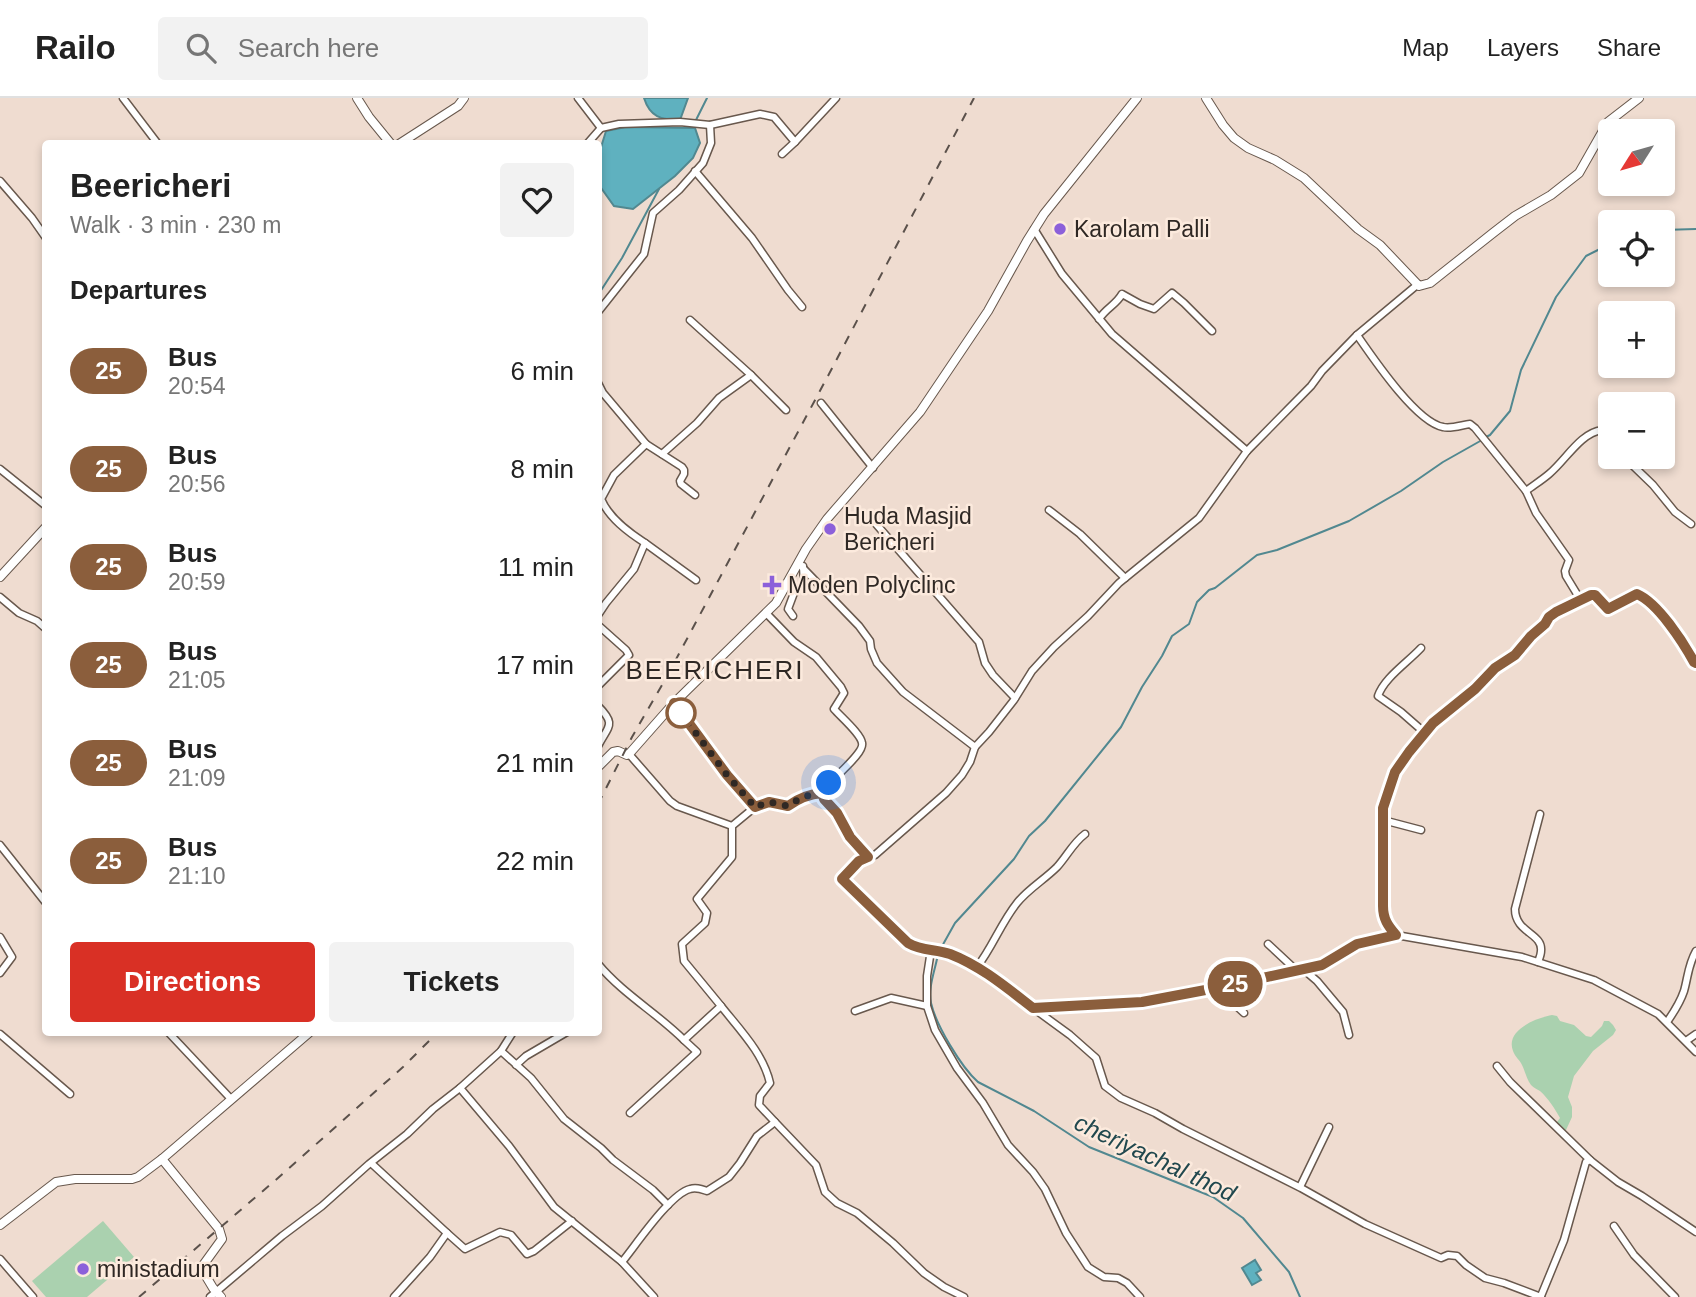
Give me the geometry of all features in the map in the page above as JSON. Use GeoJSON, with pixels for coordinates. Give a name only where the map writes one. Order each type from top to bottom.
{"type":"FeatureCollection","features":[{"type":"Feature","properties":{"kind":"main road"},"geometry":{"type":"LineString","coordinates":[[357,98],[388,140]]}},
{"type":"Feature","properties":{"kind":"main road"},"geometry":{"type":"LineString","coordinates":[[405,140],[458,106],[464,98]]}},
{"type":"Feature","properties":{"kind":"main road"},"geometry":{"type":"LineString","coordinates":[[602,760],[613,752],[629,754],[674,703],[776,603],[800,566],[803,553],[827,519],[920,412],[988,311],[1034,229],[1137,98]]}},
{"type":"Feature","properties":{"kind":"main road"},"geometry":{"type":"LineString","coordinates":[[1206,98],[1234,138],[1304,178],[1358,229],[1380,245],[1417,285],[1430,283],[1493,233],[1579,173],[1608,122],[1639,98]]}},
{"type":"Feature","properties":{"kind":"main road"},"geometry":{"type":"LineString","coordinates":[[0,577],[42,531]]}},
{"type":"Feature","properties":{"kind":"main road"},"geometry":{"type":"LineString","coordinates":[[0,1225],[56,1182],[132,1180],[138,1177],[305,1036]]}},
{"type":"Feature","properties":{"kind":"main road"},"geometry":{"type":"LineString","coordinates":[[162,1158],[219,1229],[222,1239],[201,1268],[216,1295]]}},
{"type":"Feature","properties":{"kind":"street"},"geometry":{"type":"LineString","coordinates":[[123,98],[155,140]]}},
{"type":"Feature","properties":{"kind":"street"},"geometry":{"type":"LineString","coordinates":[[578,98],[601,128]]}},
{"type":"Feature","properties":{"kind":"street"},"geometry":{"type":"LineString","coordinates":[[782,154],[836,98]]}},
{"type":"Feature","properties":{"kind":"street"},"geometry":{"type":"LineString","coordinates":[[590,140],[601,128],[619,124],[680,122],[710,125],[760,114],[774,117],[795,142]]}},
{"type":"Feature","properties":{"kind":"street"},"geometry":{"type":"LineString","coordinates":[[602,307],[644,254],[653,213],[679,190],[703,163],[711,143],[710,125]]}},
{"type":"Feature","properties":{"kind":"street"},"geometry":{"type":"LineString","coordinates":[[695,171],[752,238],[802,307]]}},
{"type":"Feature","properties":{"kind":"street"},"geometry":{"type":"LineString","coordinates":[[0,181],[42,232]]}},
{"type":"Feature","properties":{"kind":"street"},"geometry":{"type":"LineString","coordinates":[[1034,229],[1062,274],[1112,334],[1247,452]]}},
{"type":"Feature","properties":{"kind":"street"},"geometry":{"type":"LineString","coordinates":[[1417,285],[1357,335],[1322,371],[1311,386],[1247,452],[1199,518],[1125,578],[1031,671],[1015,698],[975,747],[962,775],[946,793],[880,851],[859,861],[842,879],[908,943],[949,954],[986,972],[1070,1035],[1096,1058],[1105,1086],[1121,1098],[1300,1187],[1366,1224],[1441,1258],[1448,1255],[1457,1256],[1485,1278],[1541,1296],[1564,1240],[1586,1162],[1590,1160]]}},
{"type":"Feature","properties":{"kind":"street"},"geometry":{"type":"LineString","coordinates":[[1099,319],[1106,308],[1118,302],[1122,294],[1154,309],[1172,293],[1212,331]]}},
{"type":"Feature","properties":{"kind":"street"},"geometry":{"type":"LineString","coordinates":[[690,320],[786,410]]}},
{"type":"Feature","properties":{"kind":"street"},"geometry":{"type":"LineString","coordinates":[[1357,335],[1385,375],[1413,407],[1433,423],[1444,428],[1470,424],[1526,491],[1536,513],[1569,560],[1566,576],[1580,599]]}},
{"type":"Feature","properties":{"kind":"street"},"geometry":{"type":"LineString","coordinates":[[662,454],[697,423],[719,398],[751,375]]}},
{"type":"Feature","properties":{"kind":"street"},"geometry":{"type":"LineString","coordinates":[[602,391],[646,444],[682,467],[684,474],[681,484],[695,495]]}},
{"type":"Feature","properties":{"kind":"street"},"geometry":{"type":"LineString","coordinates":[[821,402],[873,467]]}},
{"type":"Feature","properties":{"kind":"street"},"geometry":{"type":"LineString","coordinates":[[1526,491],[1598,431]]}},
{"type":"Feature","properties":{"kind":"street"},"geometry":{"type":"LineString","coordinates":[[602,496],[614,475],[646,444]]}},
{"type":"Feature","properties":{"kind":"street"},"geometry":{"type":"LineString","coordinates":[[0,469],[42,503]]}},
{"type":"Feature","properties":{"kind":"street"},"geometry":{"type":"LineString","coordinates":[[1636,469],[1653,485],[1664,501],[1691,524]]}},
{"type":"Feature","properties":{"kind":"street"},"geometry":{"type":"LineString","coordinates":[[602,503],[620,524],[695,580]]}},
{"type":"Feature","properties":{"kind":"street"},"geometry":{"type":"LineString","coordinates":[[1049,510],[1080,534],[1125,578]]}},
{"type":"Feature","properties":{"kind":"street"},"geometry":{"type":"LineString","coordinates":[[876,524],[979,642],[985,663],[1015,698]]}},
{"type":"Feature","properties":{"kind":"street"},"geometry":{"type":"LineString","coordinates":[[602,609],[634,569],[645,543]]}},
{"type":"Feature","properties":{"kind":"street"},"geometry":{"type":"LineString","coordinates":[[800,566],[859,626],[870,641],[877,663],[903,692],[975,747]]}},
{"type":"Feature","properties":{"kind":"street"},"geometry":{"type":"LineString","coordinates":[[793,616],[788,609],[794,593],[804,585],[800,566]]}},
{"type":"Feature","properties":{"kind":"street"},"geometry":{"type":"LineString","coordinates":[[1396,935],[1383,916],[1383,808],[1395,772],[1433,723],[1475,689],[1495,668],[1515,655],[1549,617],[1591,595],[1595,595],[1608,609],[1637,594],[1664,618],[1696,663]]}},
{"type":"Feature","properties":{"kind":"street"},"geometry":{"type":"LineString","coordinates":[[0,597],[19,613],[42,625]]}},
{"type":"Feature","properties":{"kind":"street"},"geometry":{"type":"LineString","coordinates":[[732,826],[755,807],[769,802],[788,806],[811,794],[822,793],[862,749],[863,742],[834,709],[844,693],[841,687],[816,657],[794,642],[766,613]]}},
{"type":"Feature","properties":{"kind":"street"},"geometry":{"type":"LineString","coordinates":[[602,629],[629,655],[602,682]]}},
{"type":"Feature","properties":{"kind":"street"},"geometry":{"type":"LineString","coordinates":[[1421,649],[1392,675],[1378,696],[1425,733]]}},
{"type":"Feature","properties":{"kind":"street"},"geometry":{"type":"LineString","coordinates":[[674,703],[727,775],[755,807]]}},
{"type":"Feature","properties":{"kind":"street"},"geometry":{"type":"LineString","coordinates":[[602,710],[609,716],[609,723],[602,738]]}},
{"type":"Feature","properties":{"kind":"street"},"geometry":{"type":"LineString","coordinates":[[629,754],[677,806],[732,826]]}},
{"type":"Feature","properties":{"kind":"street"},"geometry":{"type":"LineString","coordinates":[[822,793],[850,837],[868,857]]}},
{"type":"Feature","properties":{"kind":"street"},"geometry":{"type":"LineString","coordinates":[[1538,962],[1541,950],[1539,941],[1518,922],[1515,909],[1540,814]]}},
{"type":"Feature","properties":{"kind":"street"},"geometry":{"type":"LineString","coordinates":[[1383,820],[1421,830]]}},
{"type":"Feature","properties":{"kind":"street"},"geometry":{"type":"LineString","coordinates":[[732,826],[732,857],[697,899],[707,913],[705,923],[682,944],[684,961],[761,1056],[771,1083],[760,1096],[760,1105],[816,1165],[825,1192],[837,1203],[857,1213],[924,1273],[964,1297]]}},
{"type":"Feature","properties":{"kind":"street"},"geometry":{"type":"LineString","coordinates":[[977,967],[1017,903],[1055,869],[1085,834]]}},
{"type":"Feature","properties":{"kind":"street"},"geometry":{"type":"LineString","coordinates":[[0,845],[42,898]]}},
{"type":"Feature","properties":{"kind":"street"},"geometry":{"type":"LineString","coordinates":[[1033,1008],[1142,1002],[1216,988],[1322,965],[1357,944],[1396,935],[1522,957],[1594,980],[1658,1014],[1696,1052]]}},
{"type":"Feature","properties":{"kind":"street"},"geometry":{"type":"LineString","coordinates":[[0,937],[12,957],[0,973]]}},
{"type":"Feature","properties":{"kind":"street"},"geometry":{"type":"LineString","coordinates":[[1268,944],[1317,981],[1343,1012],[1349,1035]]}},
{"type":"Feature","properties":{"kind":"street"},"geometry":{"type":"LineString","coordinates":[[931,950],[927,976],[927,1006],[935,1030],[957,1068],[983,1103],[1008,1145],[1045,1189],[1066,1233],[1088,1267],[1104,1277],[1118,1278],[1127,1283],[1140,1297]]}},
{"type":"Feature","properties":{"kind":"street"},"geometry":{"type":"LineString","coordinates":[[1667,1022],[1683,993],[1689,965],[1696,951]]}},
{"type":"Feature","properties":{"kind":"street"},"geometry":{"type":"LineString","coordinates":[[602,968],[624,992],[660,1018],[697,1052],[630,1113]]}},
{"type":"Feature","properties":{"kind":"street"},"geometry":{"type":"LineString","coordinates":[[1216,988],[1244,1013]]}},
{"type":"Feature","properties":{"kind":"street"},"geometry":{"type":"LineString","coordinates":[[855,1011],[891,998],[927,1006]]}},
{"type":"Feature","properties":{"kind":"street"},"geometry":{"type":"LineString","coordinates":[[684,1040],[721,1006]]}},
{"type":"Feature","properties":{"kind":"street"},"geometry":{"type":"LineString","coordinates":[[0,1034],[70,1094]]}},
{"type":"Feature","properties":{"kind":"street"},"geometry":{"type":"LineString","coordinates":[[1686,1041],[1696,1034]]}},
{"type":"Feature","properties":{"kind":"street"},"geometry":{"type":"LineString","coordinates":[[172,1036],[231,1099]]}},
{"type":"Feature","properties":{"kind":"street"},"geometry":{"type":"LineString","coordinates":[[216,1295],[282,1236],[407,1135],[501,1051],[510,1036]]}},
{"type":"Feature","properties":{"kind":"street"},"geometry":{"type":"LineString","coordinates":[[516,1065],[560,1036]]}},
{"type":"Feature","properties":{"kind":"street"},"geometry":{"type":"LineString","coordinates":[[501,1051],[540,1088],[564,1119],[668,1205]]}},
{"type":"Feature","properties":{"kind":"street"},"geometry":{"type":"LineString","coordinates":[[1497,1066],[1590,1160],[1618,1182],[1696,1232]]}},
{"type":"Feature","properties":{"kind":"street"},"geometry":{"type":"LineString","coordinates":[[460,1088],[509,1146],[554,1207],[622,1262],[654,1297]]}},
{"type":"Feature","properties":{"kind":"street"},"geometry":{"type":"LineString","coordinates":[[622,1262],[668,1205],[689,1189],[707,1191],[729,1177],[757,1136],[775,1122]]}},
{"type":"Feature","properties":{"kind":"street"},"geometry":{"type":"LineString","coordinates":[[1300,1187],[1329,1127]]}},
{"type":"Feature","properties":{"kind":"street"},"geometry":{"type":"LineString","coordinates":[[371,1163],[464,1249],[500,1232],[511,1236],[527,1254],[572,1222]]}},
{"type":"Feature","properties":{"kind":"street"},"geometry":{"type":"LineString","coordinates":[[1614,1226],[1634,1255],[1675,1297]]}},
{"type":"Feature","properties":{"kind":"street"},"geometry":{"type":"LineString","coordinates":[[394,1297],[447,1233]]}},
{"type":"Feature","properties":{"kind":"street"},"geometry":{"type":"LineString","coordinates":[[0,1259],[33,1297]]}},
{"type":"Feature","properties":{"kind":"green space"},"geometry":{"type":"Polygon","coordinates":[[[1552,1015],[1557,1016],[1560,1021],[1574,1025],[1586,1036],[1591,1037],[1604,1021],[1609,1021],[1616,1030],[1593,1051],[1574,1076],[1568,1097],[1572,1117],[1564,1131],[1558,1125],[1560,1118],[1551,1104],[1530,1083],[1512,1044],[1513,1037],[1524,1026],[1552,1015]]]}},
{"type":"Feature","properties":{"kind":"green space","name":"ministadium"},"geometry":{"type":"Polygon","coordinates":[[[103,1221],[134,1257],[87,1297],[46,1297],[32,1281],[103,1221]]]}},
{"type":"Feature","properties":{"kind":"water"},"geometry":{"type":"Polygon","coordinates":[[[644,98],[688,98],[680,120],[657,116],[649,109],[644,98]]]}},
{"type":"Feature","properties":{"kind":"water"},"geometry":{"type":"Polygon","coordinates":[[[626,127],[695,128],[700,143],[693,158],[675,176],[633,209],[614,206],[602,189],[602,144],[606,131],[626,127]]]}},
{"type":"Feature","properties":{"kind":"water"},"geometry":{"type":"Polygon","coordinates":[[[1255,1260],[1261,1270],[1256,1273],[1261,1280],[1252,1285],[1242,1268],[1255,1260]]]}},
{"type":"Feature","properties":{"kind":"waterway"},"geometry":{"type":"LineString","coordinates":[[696,120],[707,98]]}},
{"type":"Feature","properties":{"kind":"waterway"},"geometry":{"type":"LineString","coordinates":[[602,289],[659,189]]}},
{"type":"Feature","properties":{"kind":"waterway"},"geometry":{"type":"LineString","coordinates":[[1675,230],[1696,229]]}},
{"type":"Feature","properties":{"kind":"waterway"},"geometry":{"type":"LineString","coordinates":[[1486,437],[1510,411],[1521,370],[1556,297],[1586,256],[1598,250]]}},
{"type":"Feature","properties":{"kind":"waterway"},"geometry":{"type":"LineString","coordinates":[[941,948],[955,923],[1014,859],[1029,836],[1045,821],[1121,727],[1172,636],[1189,624],[1197,602],[1209,590],[1257,555],[1277,550],[1349,521],[1482,440]]}},
{"type":"Feature","properties":{"kind":"waterway","name":"cheriyachal thod"},"geometry":{"type":"LineString","coordinates":[[937,959],[930,992],[931,1003],[957,1056],[978,1082],[1034,1111],[1089,1147],[1213,1197],[1243,1218],[1289,1272],[1300,1297]]}},
{"type":"Feature","properties":{"kind":"railway"},"geometry":{"type":"LineString","coordinates":[[602,796],[974,98]]}},
{"type":"Feature","properties":{"kind":"railway"},"geometry":{"type":"LineString","coordinates":[[139,1297],[278,1178],[434,1036]]}},
{"type":"Feature","properties":{"kind":"bus line","name":"25"},"geometry":{"type":"LineString","coordinates":[[674,703],[727,775],[755,807],[769,802],[788,806],[811,794],[822,793],[850,837],[868,857],[853,866],[842,879],[908,943],[949,954],[986,972],[1033,1008],[1142,1002],[1216,988],[1322,965],[1357,944],[1396,935],[1383,916],[1382,840],[1383,808],[1395,772],[1433,723],[1475,689],[1495,668],[1515,655],[1549,617],[1580,599],[1595,595],[1608,609],[1637,594],[1643,597],[1664,618],[1696,663]]}},
{"type":"Feature","properties":{"kind":"place","name":"Karolam Palli"},"geometry":{"type":"Point","coordinates":[1060,229]}},
{"type":"Feature","properties":{"kind":"place","name":"Huda Masjid Bericheri"},"geometry":{"type":"Point","coordinates":[830,529]}},
{"type":"Feature","properties":{"kind":"place","name":"Moden Polyclinc"},"geometry":{"type":"Point","coordinates":[772,585]}},
{"type":"Feature","properties":{"kind":"place","name":"ministadium"},"geometry":{"type":"Point","coordinates":[83,1269]}},
{"type":"Feature","properties":{"kind":"district","name":"BEERICHERI"},"geometry":{"type":"Point","coordinates":[715,670]}},
{"type":"Feature","properties":{"kind":"route"},"geometry":{"type":"LineString","coordinates":[[681,713],[727,775],[755,807],[769,802],[788,806],[811,794],[822,793],[829,783]]}}]}
